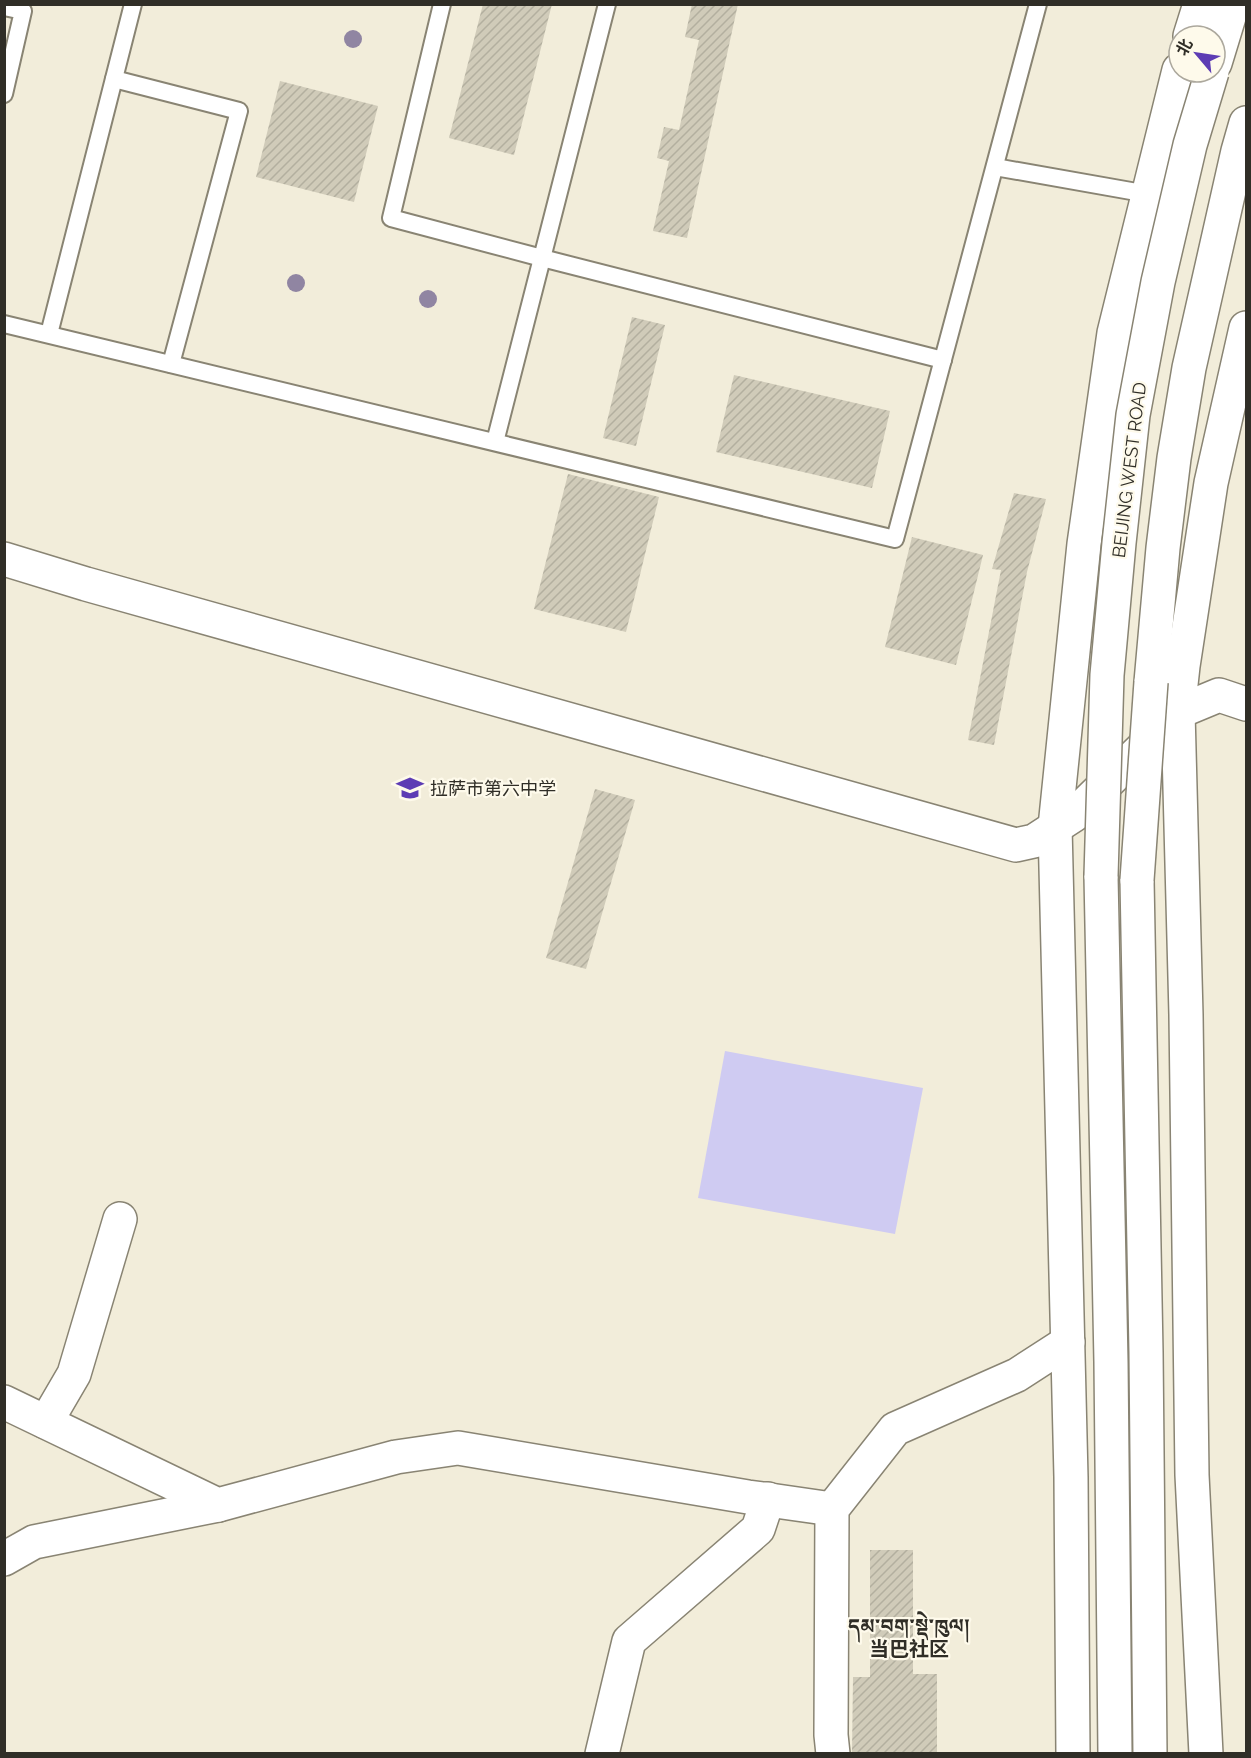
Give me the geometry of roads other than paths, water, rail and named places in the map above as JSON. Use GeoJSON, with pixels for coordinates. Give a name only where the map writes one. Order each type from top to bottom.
{"type":"FeatureCollection","features":[{"type":"Feature","properties":{"kind":"main road"},"geometry":{"type":"LineString","coordinates":[[1194,24],[1200,4]]}},
{"type":"Feature","properties":{"kind":"main road"},"geometry":{"type":"LineString","coordinates":[[1227,24],[1233,4]]}},
{"type":"Feature","properties":{"kind":"main road"},"geometry":{"type":"LineString","coordinates":[[1072,1754],[1071,1477],[1055,827],[1084,544],[1114,333],[1176,84]]}},
{"type":"Feature","properties":{"kind":"main road","name":"BEIJING WEST ROAD"},"geometry":{"type":"LineString","coordinates":[[1115,1746],[1111,1351],[1101,876],[1107,675],[1133,415],[1158,282],[1190,145],[1208,84]]}},
{"type":"Feature","properties":{"kind":"main road"},"geometry":{"type":"LineString","coordinates":[[1150,1746],[1146,1341],[1137,880],[1150,682],[1174,458],[1189,368],[1246,123]]}},
{"type":"Feature","properties":{"kind":"main road"},"geometry":{"type":"LineString","coordinates":[[1206,1754],[1192,1475],[1186,1015],[1178,712],[1211,483],[1246,328]]}},
{"type":"Feature","properties":{"kind":"main road"},"geometry":{"type":"LineString","coordinates":[[4,559],[1016,845],[1034,841],[1074,815],[1178,712],[1218,695],[1246,704]]}},
{"type":"Feature","properties":{"kind":"main road"},"geometry":{"type":"LineString","coordinates":[[46,1422],[74,1374],[120,1220]]}},
{"type":"Feature","properties":{"kind":"main road"},"geometry":{"type":"LineString","coordinates":[[833,1754],[831,1735],[832,1509],[895,1429],[1017,1375],[1068,1342]]}},
{"type":"Feature","properties":{"kind":"main road"},"geometry":{"type":"LineString","coordinates":[[4,1402],[218,1505]]}},
{"type":"Feature","properties":{"kind":"main road"},"geometry":{"type":"LineString","coordinates":[[4,1559],[34,1542],[218,1505],[396,1457],[458,1448],[832,1509]]}},
{"type":"Feature","properties":{"kind":"main road"},"geometry":{"type":"LineString","coordinates":[[602,1754],[629,1641],[758,1529],[768,1500]]}},
{"type":"Feature","properties":{"kind":"lane"},"geometry":{"type":"LineString","coordinates":[[49,334],[133,4]]}},
{"type":"Feature","properties":{"kind":"lane"},"geometry":{"type":"LineString","coordinates":[[442,4],[390,218],[943,360]]}},
{"type":"Feature","properties":{"kind":"lane"},"geometry":{"type":"LineString","coordinates":[[495,442],[607,4]]}},
{"type":"Feature","properties":{"kind":"lane"},"geometry":{"type":"LineString","coordinates":[[4,324],[895,539],[1038,4]]}},
{"type":"Feature","properties":{"kind":"lane"},"geometry":{"type":"LineString","coordinates":[[4,7],[23,11],[4,94]]}},
{"type":"Feature","properties":{"kind":"lane"},"geometry":{"type":"LineString","coordinates":[[114,79],[240,111],[171,364]]}},
{"type":"Feature","properties":{"kind":"lane"},"geometry":{"type":"LineString","coordinates":[[995,167],[1148,194]]}},
{"type":"Feature","properties":{"kind":"place","name":"拉萨市第六中学"},"geometry":{"type":"Point","coordinates":[410,788]}},
{"type":"Feature","properties":{"kind":"district","name":"དམ་བག་སྡེ་ཁུལ། 当巴社区"},"geometry":{"type":"Point","coordinates":[909,1638]}}]}
